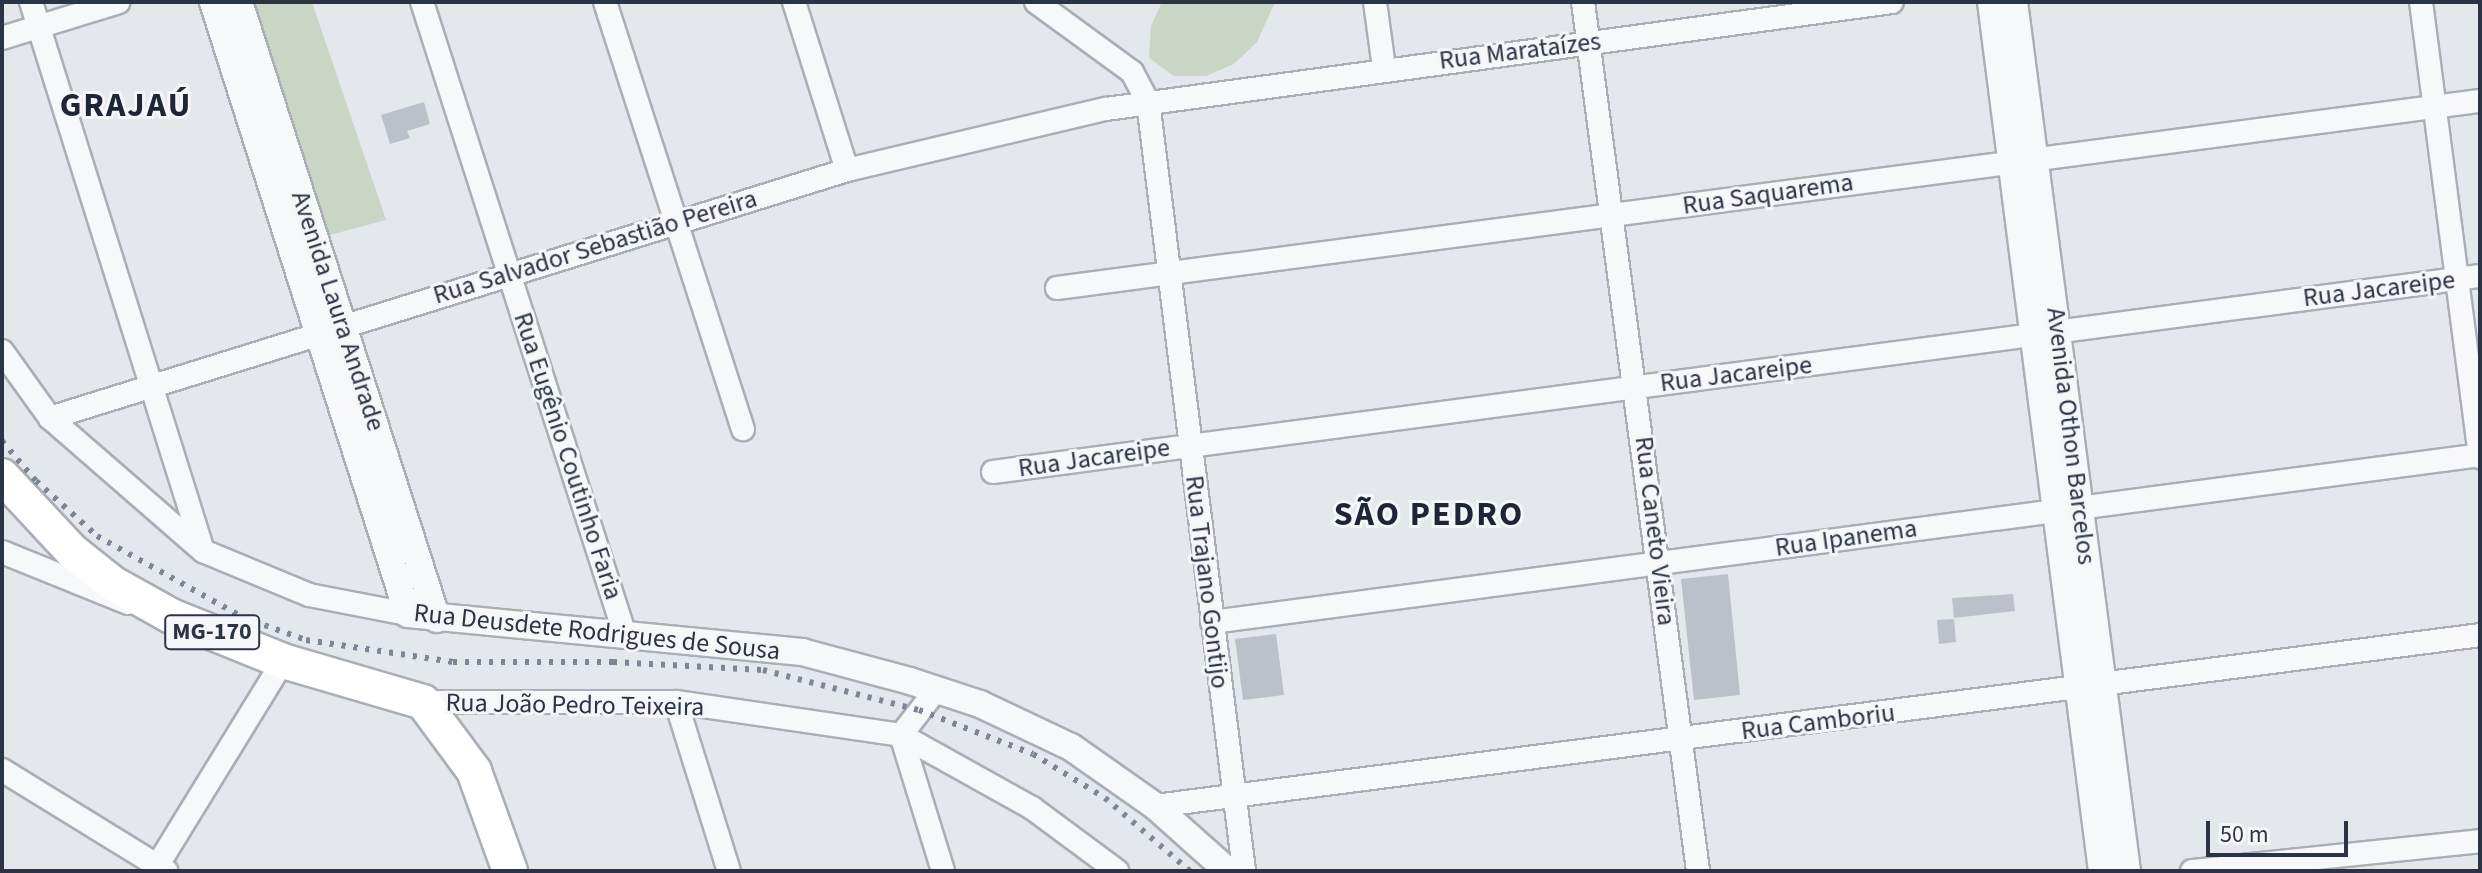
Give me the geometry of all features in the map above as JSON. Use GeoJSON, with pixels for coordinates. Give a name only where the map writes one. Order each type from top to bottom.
{"type":"FeatureCollection","features":[{"type":"Feature","properties":{"kind":"main road","name":"MG-170"},"geometry":{"type":"LineString","coordinates":[[2,476],[72,551],[112,583],[175,617],[283,661],[423,702]]}},
{"type":"Feature","properties":{"kind":"main road"},"geometry":{"type":"LineString","coordinates":[[423,702],[474,771],[510,871]]}},
{"type":"Feature","properties":{"kind":"main road"},"geometry":{"type":"LineString","coordinates":[[450,735],[489,871]]}},
{"type":"Feature","properties":{"kind":"street"},"geometry":{"type":"LineString","coordinates":[[31,2],[203,551]]}},
{"type":"Feature","properties":{"kind":"street"},"geometry":{"type":"LineString","coordinates":[[2,38],[119,2]]}},
{"type":"Feature","properties":{"kind":"street","name":"Avenida Laura Andrade"},"geometry":{"type":"LineString","coordinates":[[213,2],[437,619]]}},
{"type":"Feature","properties":{"kind":"street","name":"Avenida Laura Andrade"},"geometry":{"type":"LineString","coordinates":[[239,2],[408,614]]}},
{"type":"Feature","properties":{"kind":"street","name":"Rua Eugênio Coutinho Faria"},"geometry":{"type":"LineString","coordinates":[[422,2],[625,635]]}},
{"type":"Feature","properties":{"kind":"street"},"geometry":{"type":"LineString","coordinates":[[605,2],[743,429]]}},
{"type":"Feature","properties":{"kind":"street"},"geometry":{"type":"LineString","coordinates":[[794,2],[847,170]]}},
{"type":"Feature","properties":{"kind":"street"},"geometry":{"type":"LineString","coordinates":[[1036,2],[1132,72],[1148,102]]}},
{"type":"Feature","properties":{"kind":"street"},"geometry":{"type":"LineString","coordinates":[[1375,2],[1384,68]]}},
{"type":"Feature","properties":{"kind":"street","name":"Rua Caneto Vieira"},"geometry":{"type":"LineString","coordinates":[[1583,2],[1698,871]]}},
{"type":"Feature","properties":{"kind":"street","name":"Rua Marataízes"},"geometry":{"type":"LineString","coordinates":[[1148,102],[1892,2]]}},
{"type":"Feature","properties":{"kind":"street","name":"Avenida Othon Barcelos"},"geometry":{"type":"LineString","coordinates":[[1991,2],[2023,161]]}},
{"type":"Feature","properties":{"kind":"street","name":"Avenida Othon Barcelos"},"geometry":{"type":"LineString","coordinates":[[2014,2],[2023,161],[2091,687],[2127,871]]}},
{"type":"Feature","properties":{"kind":"street"},"geometry":{"type":"LineString","coordinates":[[2421,2],[2480,456]]}},
{"type":"Feature","properties":{"kind":"street","name":"Rua Saquarema"},"geometry":{"type":"LineString","coordinates":[[1057,288],[2480,101]]}},
{"type":"Feature","properties":{"kind":"street","name":"Rua Salvador Sebastião Pereira"},"geometry":{"type":"LineString","coordinates":[[50,418],[677,220],[847,170],[1148,102]]}},
{"type":"Feature","properties":{"kind":"street","name":"Rua Trajano Gontijo"},"geometry":{"type":"LineString","coordinates":[[1148,102],[1244,871]]}},
{"type":"Feature","properties":{"kind":"street","name":"Rua Jacareipe"},"geometry":{"type":"LineString","coordinates":[[993,472],[2480,276]]}},
{"type":"Feature","properties":{"kind":"street","name":"Rua Deusdete Rodrigues de Sousa"},"geometry":{"type":"LineString","coordinates":[[2,351],[50,418],[203,551],[309,595],[408,614],[802,652],[936,690],[980,704],[1071,747],[1155,806],[1228,871]]}},
{"type":"Feature","properties":{"kind":"street","name":"Rua Ipanema"},"geometry":{"type":"LineString","coordinates":[[1212,622],[2480,456]]}},
{"type":"Feature","properties":{"kind":"street"},"geometry":{"type":"LineString","coordinates":[[2,552],[87,591],[175,617]]}},
{"type":"Feature","properties":{"kind":"street","name":"Rua Camboriu"},"geometry":{"type":"LineString","coordinates":[[1155,806],[2480,635]]}},
{"type":"Feature","properties":{"kind":"street"},"geometry":{"type":"LineString","coordinates":[[2,770],[159,869],[283,661]]}},
{"type":"Feature","properties":{"kind":"street","name":"Avenida Othon Barcelos"},"geometry":{"type":"LineString","coordinates":[[2091,687],[2102,871]]}},
{"type":"Feature","properties":{"kind":"street"},"geometry":{"type":"LineString","coordinates":[[936,690],[901,735],[943,871]]}},
{"type":"Feature","properties":{"kind":"street","name":"Rua João Pedro Teixeira"},"geometry":{"type":"LineString","coordinates":[[423,702],[676,702],[901,735],[1032,808],[1117,871]]}},
{"type":"Feature","properties":{"kind":"street"},"geometry":{"type":"LineString","coordinates":[[676,702],[729,871]]}},
{"type":"Feature","properties":{"kind":"street"},"geometry":{"type":"LineString","coordinates":[[2192,871],[2480,841]]}},
{"type":"Feature","properties":{"kind":"green space"},"geometry":{"type":"Polygon","coordinates":[[[239,2],[312,2],[386,220],[315,239],[239,2]]]}},
{"type":"Feature","properties":{"kind":"green space"},"geometry":{"type":"Polygon","coordinates":[[[1162,2],[1275,2],[1257,42],[1234,64],[1206,76],[1174,76],[1149,58],[1151,26],[1162,2]]]}},
{"type":"Feature","properties":{"kind":"building"},"geometry":{"type":"Polygon","coordinates":[[[424,102],[430,124],[407,131],[410,138],[390,144],[381,115],[424,102]]]}},
{"type":"Feature","properties":{"kind":"building"},"geometry":{"type":"Polygon","coordinates":[[[1728,574],[1740,695],[1694,700],[1681,579],[1728,574]]]}},
{"type":"Feature","properties":{"kind":"building"},"geometry":{"type":"Polygon","coordinates":[[[2013,594],[2015,611],[1954,618],[1952,598],[2013,594]]]}},
{"type":"Feature","properties":{"kind":"building"},"geometry":{"type":"Polygon","coordinates":[[[1954,619],[1956,642],[1939,644],[1937,620],[1954,619]]]}},
{"type":"Feature","properties":{"kind":"building"},"geometry":{"type":"Polygon","coordinates":[[[1276,634],[1284,695],[1243,700],[1235,639],[1276,634]]]}},
{"type":"Feature","properties":{"kind":"railway"},"geometry":{"type":"LineString","coordinates":[[2,441],[36,481],[97,536],[242,617],[306,640],[453,662],[613,662],[763,670],[919,710],[1033,754],[1105,798],[1190,871]]}},
{"type":"Feature","properties":{"kind":"district","name":"GRAJAÚ"},"geometry":{"type":"Point","coordinates":[126,106]}},
{"type":"Feature","properties":{"kind":"district","name":"SÃO PEDRO"},"geometry":{"type":"Point","coordinates":[1429,515]}}]}
